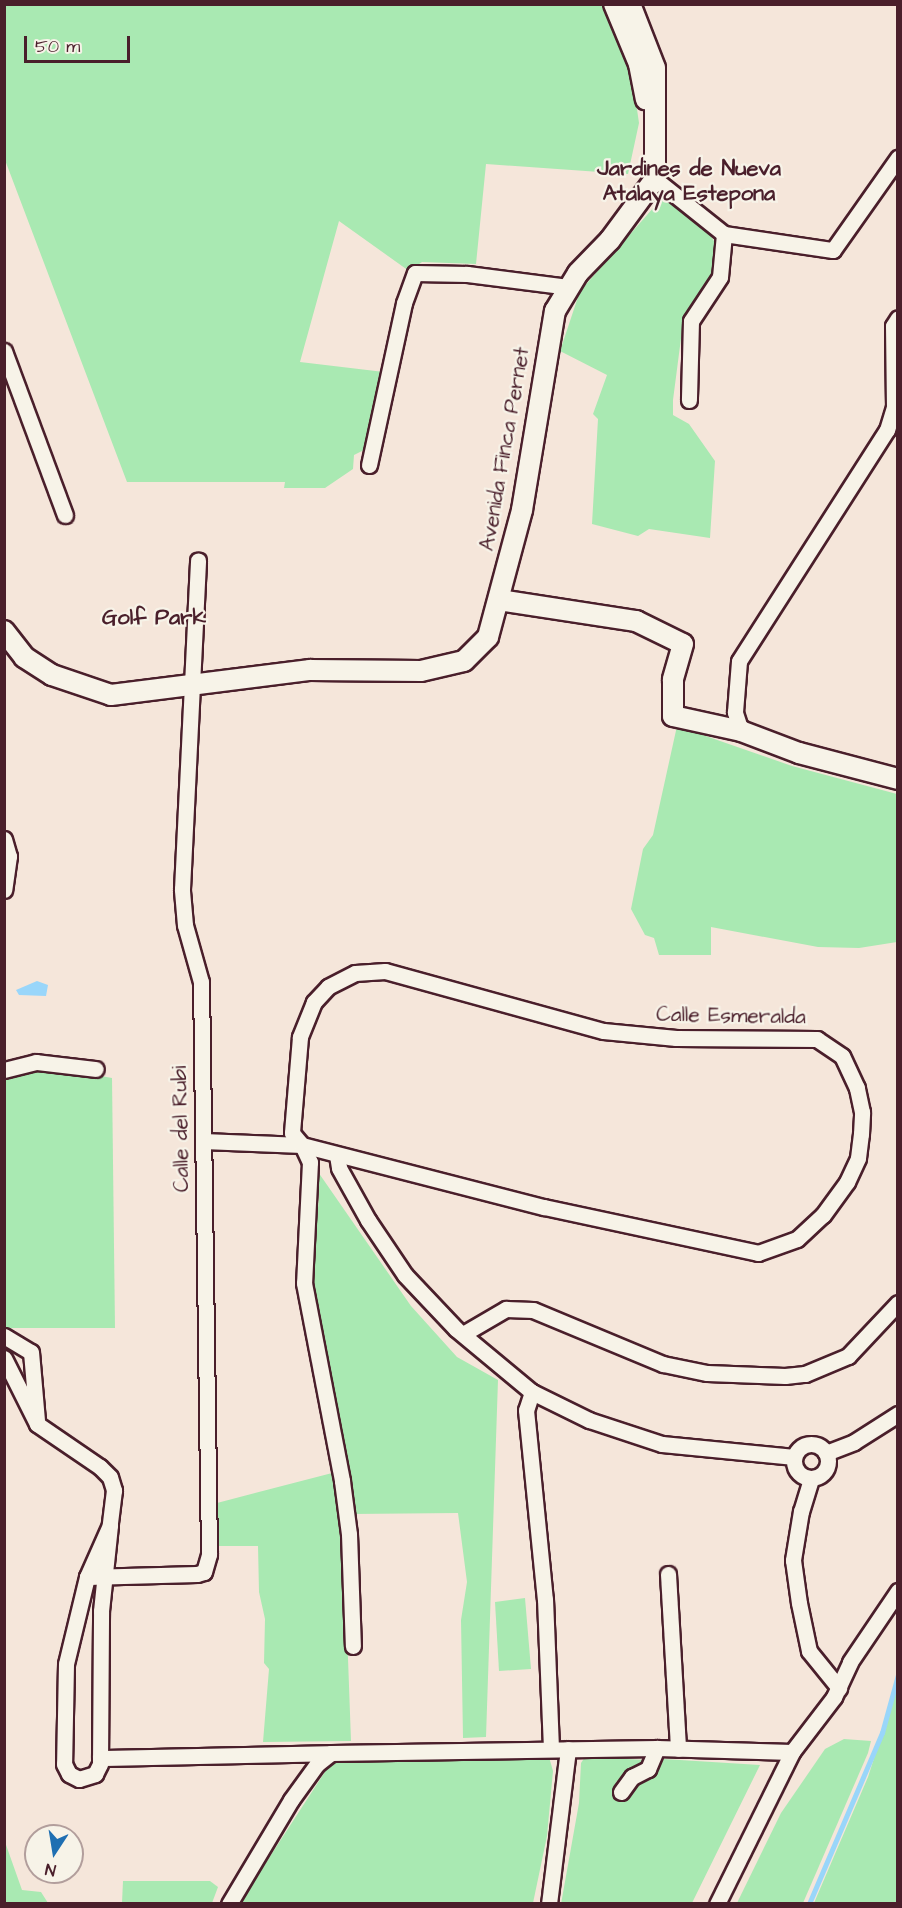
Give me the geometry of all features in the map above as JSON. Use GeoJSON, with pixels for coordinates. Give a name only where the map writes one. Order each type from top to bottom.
{"type":"FeatureCollection","features":[{"type":"Feature","properties":{"kind":"street"},"geometry":{"type":"LineString","coordinates":[[614,4],[639,64],[648,105],[655,179],[724,234],[833,250],[897,158]]}},
{"type":"Feature","properties":{"kind":"street"},"geometry":{"type":"LineString","coordinates":[[630,4],[654,68],[655,179]]}},
{"type":"Feature","properties":{"kind":"street","name":"Avenida Finca Pernet"},"geometry":{"type":"LineString","coordinates":[[4,631],[24,657],[52,675],[85,689],[111,695],[191,687],[310,670],[421,671],[464,661],[488,637],[500,600],[537,434],[555,311],[568,287],[632,213],[655,179]]}},
{"type":"Feature","properties":{"kind":"street"},"geometry":{"type":"LineString","coordinates":[[689,399],[691,321],[720,278],[724,234]]}},
{"type":"Feature","properties":{"kind":"street"},"geometry":{"type":"LineString","coordinates":[[369,465],[404,303],[415,273],[466,274],[568,287]]}},
{"type":"Feature","properties":{"kind":"street"},"geometry":{"type":"LineString","coordinates":[[741,731],[735,712],[739,661],[887,430],[894,407],[893,326],[897,318]]}},
{"type":"Feature","properties":{"kind":"street"},"geometry":{"type":"LineString","coordinates":[[4,351],[65,515]]}},
{"type":"Feature","properties":{"kind":"street","name":"Calle del Rubi"},"geometry":{"type":"LineString","coordinates":[[104,1578],[204,1572],[209,1554],[201,982],[185,925],[182,889],[198,560]]}},
{"type":"Feature","properties":{"kind":"street"},"geometry":{"type":"LineString","coordinates":[[500,600],[636,621],[683,644],[673,680],[673,716],[741,731],[800,753],[897,779]]}},
{"type":"Feature","properties":{"kind":"street"},"geometry":{"type":"LineString","coordinates":[[4,839],[9,856],[4,890]]}},
{"type":"Feature","properties":{"kind":"street","name":"Calle Esmeralda"},"geometry":{"type":"LineString","coordinates":[[202,1141],[302,1145],[544,1207],[758,1252],[797,1239],[847,1182],[858,1158],[862,1112],[857,1088],[842,1056],[817,1039],[676,1038],[603,1031],[385,971],[355,973],[337,979],[314,1002],[300,1037],[292,1103],[292,1133],[302,1145]]}},
{"type":"Feature","properties":{"kind":"street"},"geometry":{"type":"LineString","coordinates":[[4,1070],[36,1062],[96,1069]]}},
{"type":"Feature","properties":{"kind":"street"},"geometry":{"type":"LineString","coordinates":[[302,1145],[310,1162],[312,1182],[303,1253],[304,1283],[328,1393],[343,1491],[352,1647]]}},
{"type":"Feature","properties":{"kind":"street"},"geometry":{"type":"LineString","coordinates":[[337,1155],[339,1168],[368,1220],[405,1275],[463,1334],[532,1392],[589,1420],[662,1444],[794,1456]]}},
{"type":"Feature","properties":{"kind":"street"},"geometry":{"type":"LineString","coordinates":[[463,1334],[506,1309],[533,1310],[663,1364],[707,1373],[785,1376],[804,1374],[848,1356],[867,1340],[897,1303]]}},
{"type":"Feature","properties":{"kind":"street"},"geometry":{"type":"LineString","coordinates":[[4,1336],[32,1352],[37,1424]]}},
{"type":"Feature","properties":{"kind":"street"},"geometry":{"type":"LineString","coordinates":[[4,1358],[37,1424],[110,1478],[114,1490],[110,1526],[104,1578],[100,1758],[95,1774],[85,1779],[74,1778],[64,1764],[66,1664],[87,1577],[110,1526]]}},
{"type":"Feature","properties":{"kind":"street"},"geometry":{"type":"LineString","coordinates":[[532,1392],[526,1410],[545,1599],[551,1749]]}},
{"type":"Feature","properties":{"kind":"street"},"geometry":{"type":"LineString","coordinates":[[826,1453],[854,1442],[897,1414]]}},
{"type":"Feature","properties":{"kind":"street"},"geometry":{"type":"LineString","coordinates":[[811,1479],[797,1472],[794,1456],[801,1447],[812,1444],[826,1453]]}},
{"type":"Feature","properties":{"kind":"street"},"geometry":{"type":"LineString","coordinates":[[826,1453],[826,1470],[811,1479],[801,1511],[793,1560],[798,1603],[809,1651],[839,1688]]}},
{"type":"Feature","properties":{"kind":"street"},"geometry":{"type":"LineString","coordinates":[[668,1574],[678,1749]]}},
{"type":"Feature","properties":{"kind":"street"},"geometry":{"type":"LineString","coordinates":[[87,1577],[104,1578]]}},
{"type":"Feature","properties":{"kind":"street"},"geometry":{"type":"LineString","coordinates":[[717,1904],[792,1752],[839,1688],[850,1662],[897,1591]]}},
{"type":"Feature","properties":{"kind":"street"},"geometry":{"type":"LineString","coordinates":[[100,1758],[657,1748],[792,1752]]}},
{"type":"Feature","properties":{"kind":"street"},"geometry":{"type":"LineString","coordinates":[[621,1792],[632,1777],[648,1769],[657,1748]]}},
{"type":"Feature","properties":{"kind":"street"},"geometry":{"type":"LineString","coordinates":[[549,1904],[568,1749]]}},
{"type":"Feature","properties":{"kind":"street"},"geometry":{"type":"LineString","coordinates":[[229,1904],[291,1800],[317,1764],[331,1753]]}},
{"type":"Feature","properties":{"kind":"green space"},"geometry":{"type":"Polygon","coordinates":[[[6,5],[606,5],[629,54],[639,123],[628,174],[486,164],[476,264],[422,262],[409,271],[339,221],[300,362],[384,372],[368,448],[354,455],[353,469],[325,488],[284,488],[285,482],[127,482],[5,160],[6,5]]]}},
{"type":"Feature","properties":{"kind":"green space"},"geometry":{"type":"Polygon","coordinates":[[[662,198],[685,209],[711,236],[722,255],[683,323],[673,400],[673,415],[689,424],[715,461],[710,538],[649,529],[638,536],[592,524],[598,419],[593,414],[607,375],[560,351],[580,291],[662,198]]]}},
{"type":"Feature","properties":{"kind":"green space"},"geometry":{"type":"Polygon","coordinates":[[[677,726],[792,766],[897,794],[897,942],[859,948],[818,947],[711,927],[711,955],[659,955],[654,938],[645,935],[631,909],[643,849],[653,835],[677,726]]]}},
{"type":"Feature","properties":{"kind":"green space"},"geometry":{"type":"Polygon","coordinates":[[[46,1066],[112,1078],[115,1328],[5,1328],[5,1076],[46,1066]]]}},
{"type":"Feature","properties":{"kind":"green space"},"geometry":{"type":"Polygon","coordinates":[[[316,1169],[411,1306],[457,1357],[498,1380],[486,1737],[463,1738],[461,1620],[467,1582],[458,1513],[352,1514],[328,1359],[311,1292],[319,1196],[316,1169]]]}},
{"type":"Feature","properties":{"kind":"green space"},"geometry":{"type":"Polygon","coordinates":[[[336,1472],[344,1548],[351,1741],[263,1742],[269,1669],[264,1663],[265,1619],[259,1592],[258,1546],[219,1546],[217,1503],[336,1472]]]}},
{"type":"Feature","properties":{"kind":"green space"},"geometry":{"type":"Polygon","coordinates":[[[525,1598],[531,1669],[499,1671],[495,1602],[525,1598]]]}},
{"type":"Feature","properties":{"kind":"green space"},"geometry":{"type":"Polygon","coordinates":[[[897,1687],[897,1903],[814,1903],[868,1777],[897,1687]]]}},
{"type":"Feature","properties":{"kind":"green space"},"geometry":{"type":"Polygon","coordinates":[[[844,1739],[871,1741],[868,1753],[803,1903],[737,1903],[781,1813],[825,1749],[844,1739]]]}},
{"type":"Feature","properties":{"kind":"green space"},"geometry":{"type":"Polygon","coordinates":[[[549,1757],[553,1771],[547,1836],[533,1903],[239,1904],[332,1761],[549,1757]]]}},
{"type":"Feature","properties":{"kind":"green space"},"geometry":{"type":"Polygon","coordinates":[[[585,1757],[647,1760],[616,1782],[615,1791],[629,1792],[657,1771],[664,1759],[760,1765],[692,1903],[561,1904],[579,1803],[581,1763],[585,1757]]]}},
{"type":"Feature","properties":{"kind":"green space"},"geometry":{"type":"Polygon","coordinates":[[[5,1842],[22,1890],[41,1892],[48,1903],[5,1903],[5,1842]]]}},
{"type":"Feature","properties":{"kind":"green space"},"geometry":{"type":"Polygon","coordinates":[[[123,1881],[210,1881],[218,1887],[212,1903],[122,1903],[123,1881]]]}},
{"type":"Feature","properties":{"kind":"water"},"geometry":{"type":"Polygon","coordinates":[[[37,981],[48,985],[46,996],[19,995],[16,990],[37,981]]]}},
{"type":"Feature","properties":{"kind":"waterway"},"geometry":{"type":"LineString","coordinates":[[809,1904],[882,1733],[898,1675]]}},
{"type":"Feature","properties":{"kind":"district","name":"Jardines de Nueva Atalaya Estepona"},"geometry":{"type":"Point","coordinates":[689,180]}},
{"type":"Feature","properties":{"kind":"district","name":"Golf Park"},"geometry":{"type":"Point","coordinates":[154,618]}}]}
